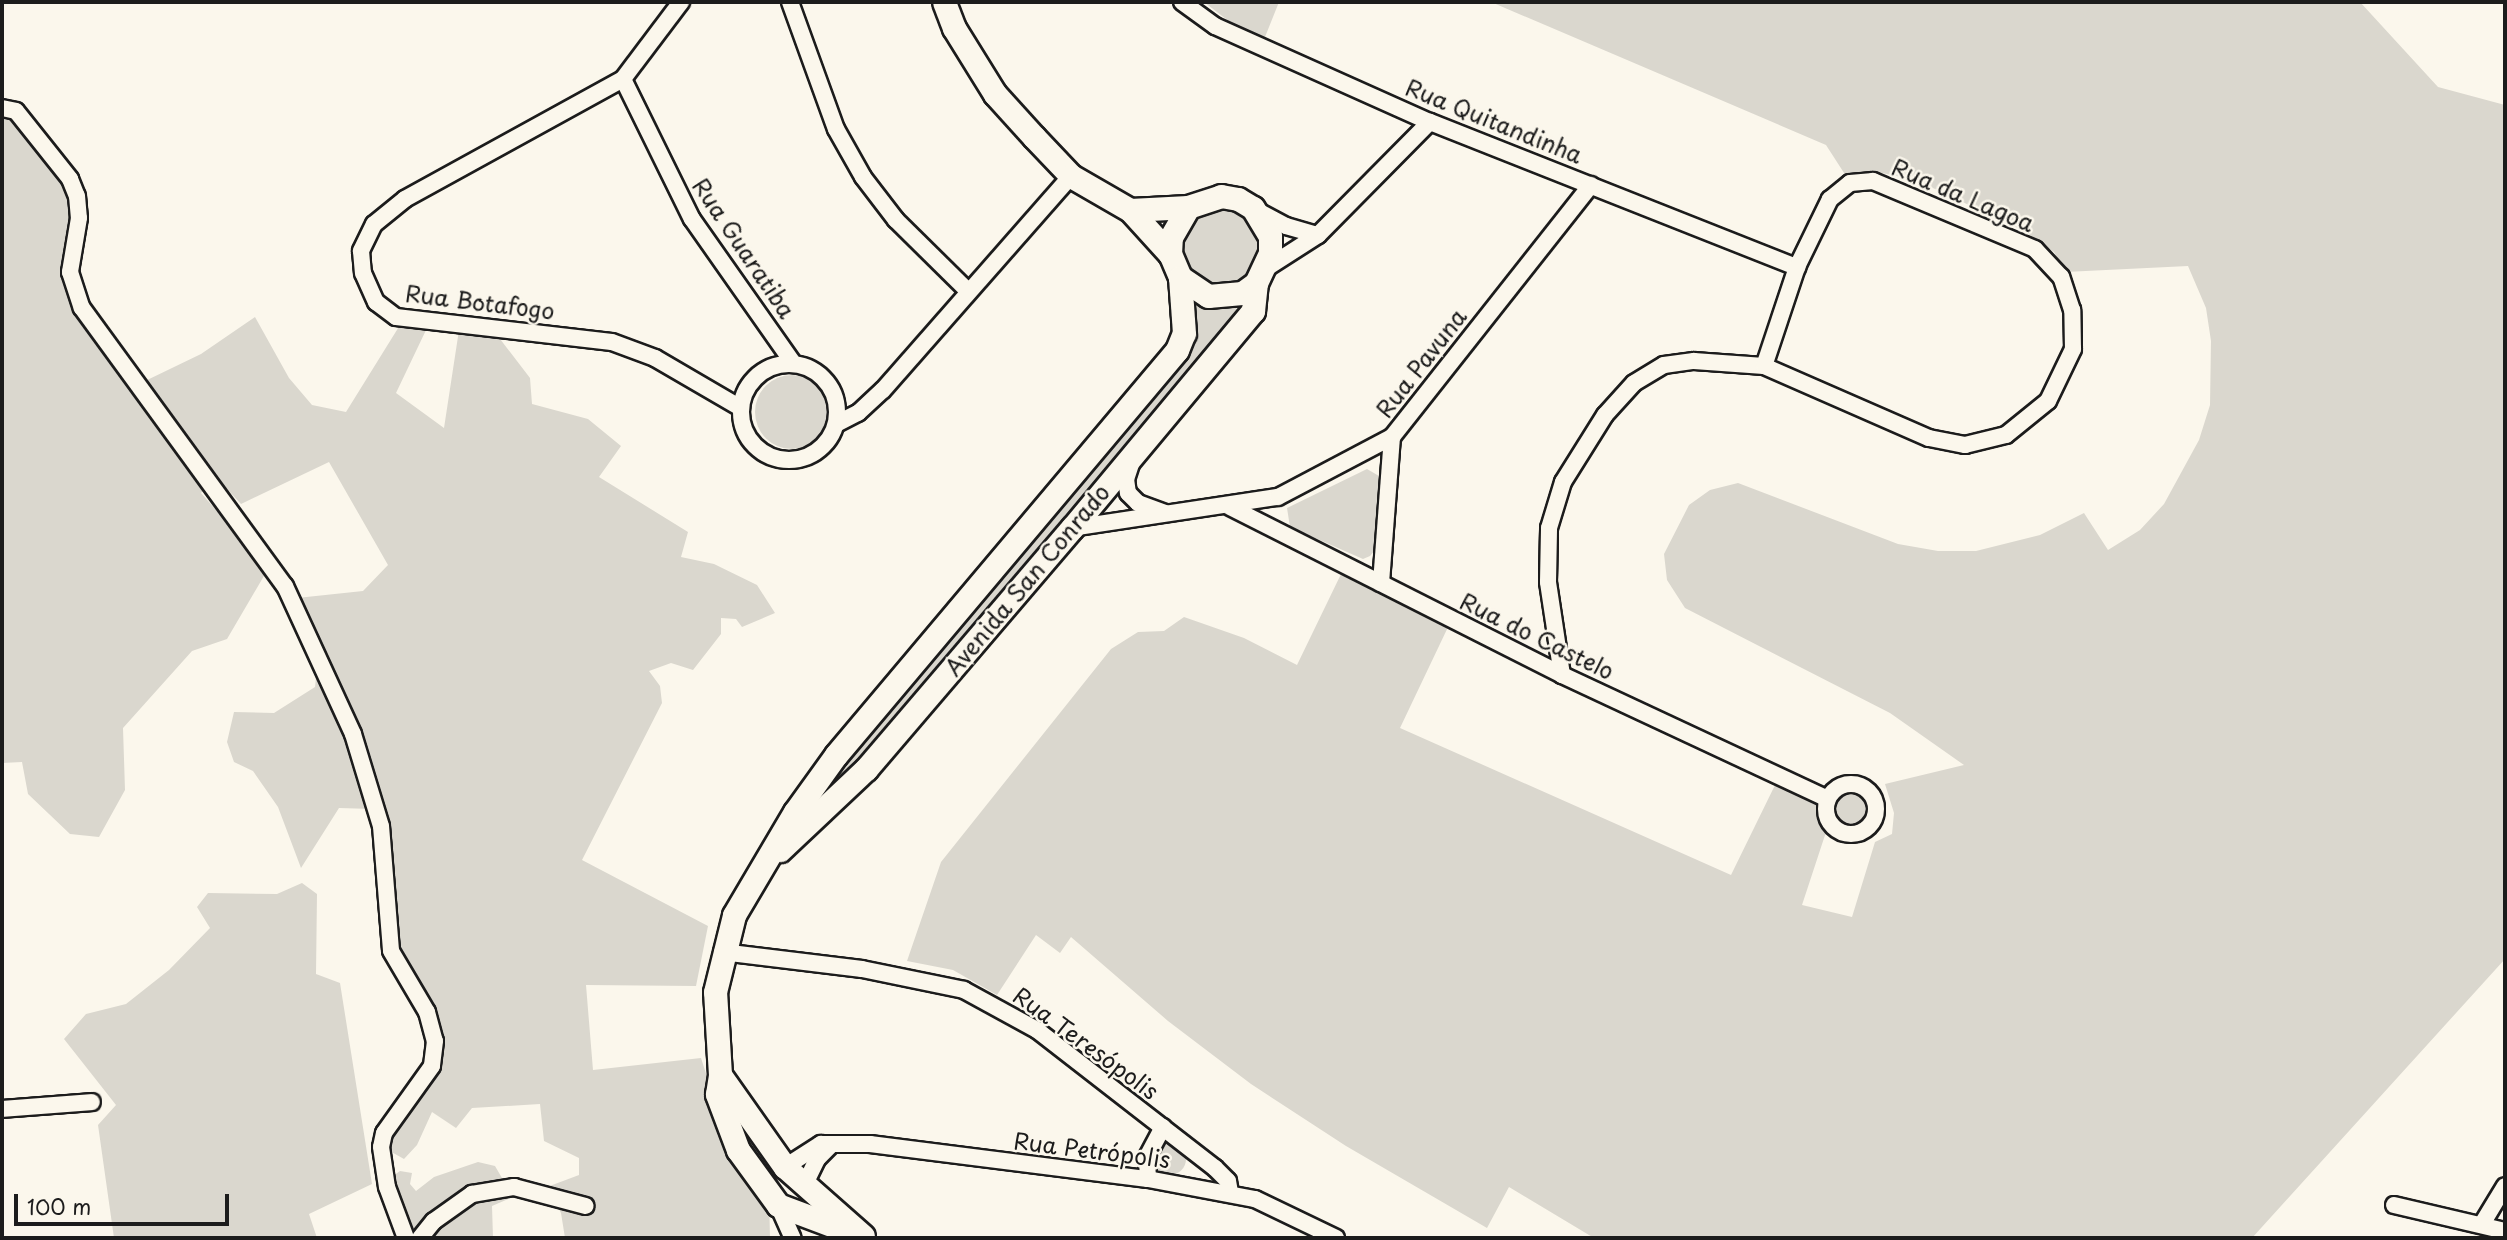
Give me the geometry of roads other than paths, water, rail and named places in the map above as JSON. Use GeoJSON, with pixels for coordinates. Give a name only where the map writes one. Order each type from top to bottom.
{"type":"FeatureCollection","features":[{"type":"Feature","properties":{"kind":"street","name":"Rua Botafogo"},"geometry":{"type":"LineString","coordinates":[[681,2],[623,79],[405,199],[374,224],[361,251],[363,273],[376,302],[396,317],[612,342],[655,358],[741,408]]}},
{"type":"Feature","properties":{"kind":"street"},"geometry":{"type":"LineString","coordinates":[[790,2],[836,129],[863,177],[912,237],[967,290]]}},
{"type":"Feature","properties":{"kind":"street"},"geometry":{"type":"LineString","coordinates":[[944,2],[954,28],[995,94],[1071,176],[1130,210],[1170,254],[1180,278],[1208,296],[1242,293],[1318,235],[1430,122]]}},
{"type":"Feature","properties":{"kind":"street","name":"Rua Quitandinha"},"geometry":{"type":"LineString","coordinates":[[1182,2],[1215,26],[1430,122],[1797,267]]}},
{"type":"Feature","properties":{"kind":"street","name":"Rua Guaratiba"},"geometry":{"type":"LineString","coordinates":[[623,79],[692,219],[794,364]]}},
{"type":"Feature","properties":{"kind":"street"},"geometry":{"type":"LineString","coordinates":[[2,108],[16,111],[70,179],[78,196],[79,218],[70,272],[82,307],[285,586],[353,734],[381,826],[391,951],[427,1012],[435,1041],[432,1066],[384,1133],[381,1147],[387,1187],[406,1238]]}},
{"type":"Feature","properties":{"kind":"street"},"geometry":{"type":"LineString","coordinates":[[836,424],[833,391],[810,368],[794,364],[773,367],[754,379],[741,408],[749,439],[760,451],[782,460],[806,458],[820,450],[836,424],[858,413],[883,390],[967,290],[1071,176]]}},
{"type":"Feature","properties":{"kind":"street","name":"Rua da Lagoa"},"geometry":{"type":"LineString","coordinates":[[1562,675],[1548,582],[1549,528],[1563,482],[1605,415],[1634,383],[1664,365],[1694,361],[1764,366],[1929,438],[1965,445],[2007,435],[2048,401],[2073,349],[2072,310],[2061,277],[2035,249],[1873,181],[1850,183],[1830,199],[1797,267],[1764,366]]}},
{"type":"Feature","properties":{"kind":"street","name":"Rua Pavuna"},"geometry":{"type":"LineString","coordinates":[[1072,528],[1230,507],[1278,497],[1392,437],[1591,184]]}},
{"type":"Feature","properties":{"kind":"street"},"geometry":{"type":"LineString","coordinates":[[1130,210],[1188,207],[1221,196],[1253,208],[1286,226],[1318,235]]}},
{"type":"Feature","properties":{"kind":"street"},"geometry":{"type":"LineString","coordinates":[[1170,254],[1177,220],[1188,207]]}},
{"type":"Feature","properties":{"kind":"street"},"geometry":{"type":"LineString","coordinates":[[1253,208],[1270,236],[1261,276]]}},
{"type":"Feature","properties":{"kind":"street","name":"Avenida San Conrado"},"geometry":{"type":"LineString","coordinates":[[770,859],[866,769],[1072,528],[1253,311],[1261,276]]}},
{"type":"Feature","properties":{"kind":"street","name":"Avenida San Conrado"},"geometry":{"type":"LineString","coordinates":[[778,1205],[760,1183],[723,1118],[717,1094],[720,1075],[716,992],[722,952],[742,898],[770,859],[795,812],[836,755],[1177,349],[1184,333],[1180,278]]}},
{"type":"Feature","properties":{"kind":"street"},"geometry":{"type":"LineString","coordinates":[[1381,583],[1392,437]]}},
{"type":"Feature","properties":{"kind":"street"},"geometry":{"type":"LineString","coordinates":[[1135,453],[1126,479],[1128,493],[1138,503],[1167,514]]}},
{"type":"Feature","properties":{"kind":"street","name":"Rua do Castelo"},"geometry":{"type":"LineString","coordinates":[[1230,507],[1562,675],[1828,799]]}},
{"type":"Feature","properties":{"kind":"street","name":"Rua Teresópolis"},"geometry":{"type":"LineString","coordinates":[[722,952],[862,969],[964,990],[1037,1030],[1215,1168],[1228,1181],[1230,1192]]}},
{"type":"Feature","properties":{"kind":"street"},"geometry":{"type":"LineString","coordinates":[[720,1075],[785,1167],[865,1237]]}},
{"type":"Feature","properties":{"kind":"street"},"geometry":{"type":"LineString","coordinates":[[2,1109],[92,1102]]}},
{"type":"Feature","properties":{"kind":"street"},"geometry":{"type":"LineString","coordinates":[[1148,1179],[1147,1157],[1163,1127]]}},
{"type":"Feature","properties":{"kind":"street"},"geometry":{"type":"LineString","coordinates":[[778,1205],[795,1198],[817,1158],[833,1143]]}},
{"type":"Feature","properties":{"kind":"street","name":"Rua Petrópolis"},"geometry":{"type":"LineString","coordinates":[[785,1167],[821,1144],[833,1143],[1148,1179],[1230,1192],[1255,1199],[1336,1238]]}},
{"type":"Feature","properties":{"kind":"street"},"geometry":{"type":"LineString","coordinates":[[760,1183],[785,1167]]}},
{"type":"Feature","properties":{"kind":"street"},"geometry":{"type":"LineString","coordinates":[[2482,1224],[2505,1186]]}},
{"type":"Feature","properties":{"kind":"street"},"geometry":{"type":"LineString","coordinates":[[420,1238],[434,1221],[472,1194],[514,1187],[586,1206]]}},
{"type":"Feature","properties":{"kind":"street"},"geometry":{"type":"LineString","coordinates":[[778,1205],[865,1237]]}},
{"type":"Feature","properties":{"kind":"street"},"geometry":{"type":"LineString","coordinates":[[778,1205],[793,1238]]}},
{"type":"Feature","properties":{"kind":"street"},"geometry":{"type":"LineString","coordinates":[[2394,1205],[2505,1231]]}}]}
